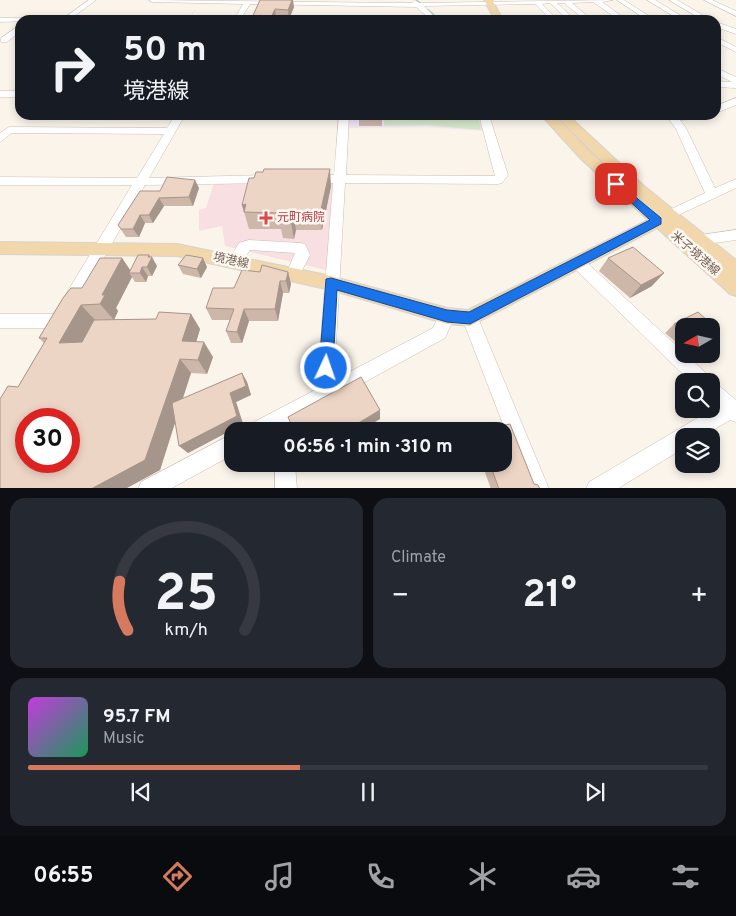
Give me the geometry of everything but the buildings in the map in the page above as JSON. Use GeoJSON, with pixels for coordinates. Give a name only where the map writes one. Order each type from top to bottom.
{"type":"FeatureCollection","features":[{"type":"Feature","properties":{"kind":"main road"},"geometry":{"type":"LineString","coordinates":[[492,1],[497,15]]}},
{"type":"Feature","properties":{"kind":"main road"},"geometry":{"type":"LineString","coordinates":[[492,1],[502,15]]}},
{"type":"Feature","properties":{"kind":"main road","name":"米子境港線"},"geometry":{"type":"LineString","coordinates":[[552,120],[586,157],[664,218],[700,240],[736,270]]}},
{"type":"Feature","properties":{"kind":"main road","name":"米子境港線"},"geometry":{"type":"LineString","coordinates":[[566,120],[736,290]]}},
{"type":"Feature","properties":{"kind":"main road"},"geometry":{"type":"LineString","coordinates":[[470,318],[664,218]]}},
{"type":"Feature","properties":{"kind":"main road","name":"境港線"},"geometry":{"type":"LineString","coordinates":[[0,248],[177,250],[331,283],[447,316],[470,318]]}},
{"type":"Feature","properties":{"kind":"street"},"geometry":{"type":"LineString","coordinates":[[71,15],[93,0]]}},
{"type":"Feature","properties":{"kind":"street"},"geometry":{"type":"LineString","coordinates":[[152,0],[415,2],[610,0]]}},
{"type":"Feature","properties":{"kind":"street"},"geometry":{"type":"LineString","coordinates":[[565,0],[583,15]]}},
{"type":"Feature","properties":{"kind":"street"},"geometry":{"type":"LineString","coordinates":[[594,0],[616,15]]}},
{"type":"Feature","properties":{"kind":"street"},"geometry":{"type":"LineString","coordinates":[[620,0],[644,15]]}},
{"type":"Feature","properties":{"kind":"street"},"geometry":{"type":"LineString","coordinates":[[650,0],[676,15]]}},
{"type":"Feature","properties":{"kind":"street"},"geometry":{"type":"LineString","coordinates":[[672,0],[699,15]]}},
{"type":"Feature","properties":{"kind":"street"},"geometry":{"type":"LineString","coordinates":[[720,0],[736,6]]}},
{"type":"Feature","properties":{"kind":"street"},"geometry":{"type":"LineString","coordinates":[[240,15],[248,1]]}},
{"type":"Feature","properties":{"kind":"street"},"geometry":{"type":"LineString","coordinates":[[472,1],[480,14]]}},
{"type":"Feature","properties":{"kind":"street"},"geometry":{"type":"LineString","coordinates":[[535,1],[550,15]]}},
{"type":"Feature","properties":{"kind":"street"},"geometry":{"type":"LineString","coordinates":[[551,1],[566,15]]}},
{"type":"Feature","properties":{"kind":"street"},"geometry":{"type":"LineString","coordinates":[[415,2],[429,15]]}},
{"type":"Feature","properties":{"kind":"street"},"geometry":{"type":"LineString","coordinates":[[0,20],[15,20]]}},
{"type":"Feature","properties":{"kind":"street"},"geometry":{"type":"LineString","coordinates":[[721,26],[736,32]]}},
{"type":"Feature","properties":{"kind":"street"},"geometry":{"type":"LineString","coordinates":[[2,40],[15,32]]}},
{"type":"Feature","properties":{"kind":"street"},"geometry":{"type":"LineString","coordinates":[[2,40],[15,40]]}},
{"type":"Feature","properties":{"kind":"street"},"geometry":{"type":"LineString","coordinates":[[721,42],[735,49]]}},
{"type":"Feature","properties":{"kind":"street"},"geometry":{"type":"LineString","coordinates":[[721,73],[736,81]]}},
{"type":"Feature","properties":{"kind":"street"},"geometry":{"type":"LineString","coordinates":[[721,84],[736,85]]}},
{"type":"Feature","properties":{"kind":"street"},"geometry":{"type":"LineString","coordinates":[[0,94],[15,94]]}},
{"type":"Feature","properties":{"kind":"street"},"geometry":{"type":"LineString","coordinates":[[721,108],[736,101]]}},
{"type":"Feature","properties":{"kind":"street"},"geometry":{"type":"LineString","coordinates":[[49,337],[177,120]]}},
{"type":"Feature","properties":{"kind":"street"},"geometry":{"type":"LineString","coordinates":[[327,392],[325,385],[331,283],[344,120]]}},
{"type":"Feature","properties":{"kind":"street"},"geometry":{"type":"LineString","coordinates":[[340,179],[498,180],[502,175],[486,120]]}},
{"type":"Feature","properties":{"kind":"street"},"geometry":{"type":"LineString","coordinates":[[0,138],[5,130],[170,131]]}},
{"type":"Feature","properties":{"kind":"street"},"geometry":{"type":"LineString","coordinates":[[0,181],[113,182],[142,180]]}},
{"type":"Feature","properties":{"kind":"street"},"geometry":{"type":"LineString","coordinates":[[664,218],[736,184]]}},
{"type":"Feature","properties":{"kind":"street"},"geometry":{"type":"LineString","coordinates":[[700,240],[736,235]]}},
{"type":"Feature","properties":{"kind":"street"},"geometry":{"type":"LineString","coordinates":[[235,261],[244,247],[249,245],[300,248],[303,255],[293,274]]}},
{"type":"Feature","properties":{"kind":"street"},"geometry":{"type":"LineString","coordinates":[[578,263],[694,373]]}},
{"type":"Feature","properties":{"kind":"street"},"geometry":{"type":"LineString","coordinates":[[286,422],[327,392],[439,333],[447,316]]}},
{"type":"Feature","properties":{"kind":"street"},"geometry":{"type":"LineString","coordinates":[[470,318],[539,488]]}},
{"type":"Feature","properties":{"kind":"street"},"geometry":{"type":"LineString","coordinates":[[0,321],[59,320]]}},
{"type":"Feature","properties":{"kind":"street"},"geometry":{"type":"LineString","coordinates":[[700,428],[734,411],[720,398]]}},
{"type":"Feature","properties":{"kind":"street"},"geometry":{"type":"LineString","coordinates":[[596,488],[675,441]]}},
{"type":"Feature","properties":{"kind":"street"},"geometry":{"type":"LineString","coordinates":[[148,488],[224,448]]}},
{"type":"Feature","properties":{"kind":"street"},"geometry":{"type":"LineString","coordinates":[[285,472],[286,488]]}},
{"type":"Feature","properties":{"kind":"lane"},"geometry":{"type":"LineString","coordinates":[[707,0],[736,14]]}},
{"type":"Feature","properties":{"kind":"lane"},"geometry":{"type":"LineString","coordinates":[[674,120],[681,128],[712,196]]}},
{"type":"Feature","properties":{"kind":"lane"},"geometry":{"type":"LineString","coordinates":[[142,180],[281,179]]}},
{"type":"Feature","properties":{"kind":"lane"},"geometry":{"type":"LineString","coordinates":[[300,179],[340,179]]}},
{"type":"Feature","properties":{"kind":"path"},"geometry":{"type":"LineString","coordinates":[[190,15],[205,1]]}},
{"type":"Feature","properties":{"kind":"shaded area"},"geometry":{"type":"Polygon","coordinates":[[[347,120],[482,120],[485,131],[427,127],[347,128],[347,120]]]}},
{"type":"Feature","properties":{"kind":"shaded area","name":"元町病院"},"geometry":{"type":"Polygon","coordinates":[[[215,180],[336,181],[326,270],[225,246],[222,226],[199,231],[199,210],[206,208],[215,180]]]}},
{"type":"Feature","properties":{"kind":"green space"},"geometry":{"type":"Polygon","coordinates":[[[384,120],[479,120],[481,130],[426,125],[384,126],[384,120]]]}},
{"type":"Feature","properties":{"kind":"waterway"},"geometry":{"type":"LineString","coordinates":[[416,0],[422,5]]}},
{"type":"Feature","properties":{"kind":"waterway"},"geometry":{"type":"LineString","coordinates":[[428,10],[434,15]]}},
{"type":"Feature","properties":{"kind":"waterway"},"geometry":{"type":"LineString","coordinates":[[580,141],[588,150]]}},
{"type":"Feature","properties":{"kind":"place","name":"元町病院"},"geometry":{"type":"Point","coordinates":[266,218]}},
{"type":"Feature","properties":{"kind":"route"},"geometry":{"type":"LineString","coordinates":[[326,368],[331,283],[447,316],[470,318],[658,221],[616,184]]}}]}
